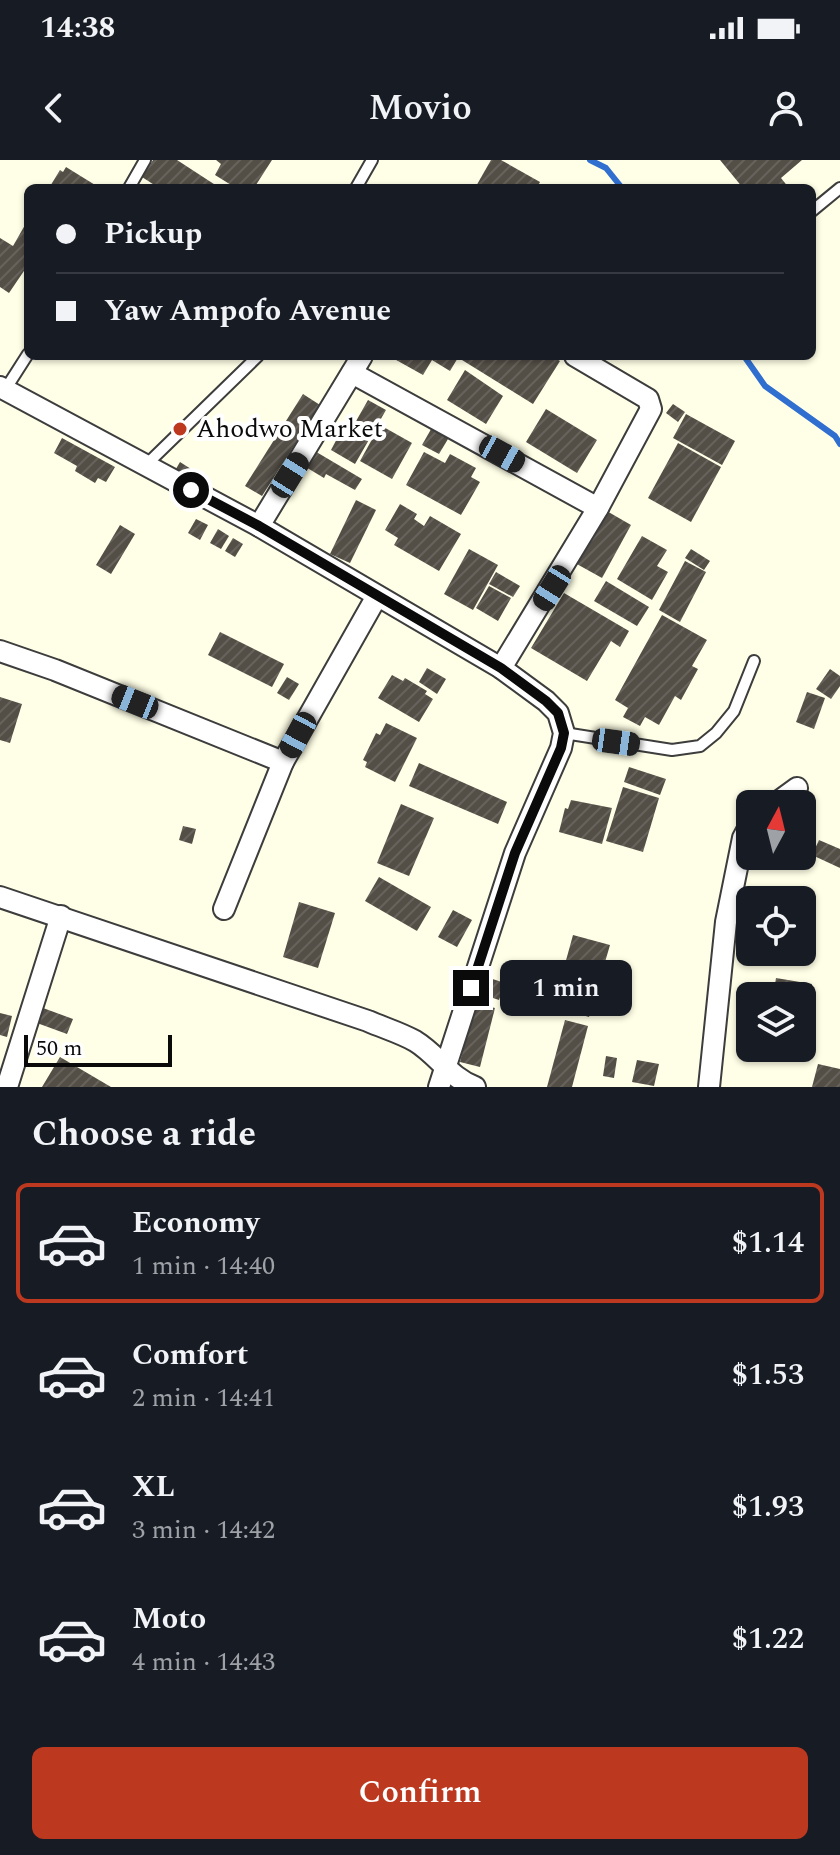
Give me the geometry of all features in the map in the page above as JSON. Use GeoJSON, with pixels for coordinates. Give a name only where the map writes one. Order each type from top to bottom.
{"type":"FeatureCollection","features":[{"type":"Feature","properties":{"kind":"street"},"geometry":{"type":"LineString","coordinates":[[501,668],[598,508],[651,409],[648,399],[582,360]]}},
{"type":"Feature","properties":{"kind":"street"},"geometry":{"type":"LineString","coordinates":[[259,526],[357,364],[598,508]]}},
{"type":"Feature","properties":{"kind":"street"},"geometry":{"type":"LineString","coordinates":[[3,388],[259,526],[501,668],[558,713],[564,733],[561,748],[515,853],[442,1078]]}},
{"type":"Feature","properties":{"kind":"street"},"geometry":{"type":"LineString","coordinates":[[224,909],[283,762],[377,596]]}},
{"type":"Feature","properties":{"kind":"street"},"geometry":{"type":"LineString","coordinates":[[0,651],[283,762]]}},
{"type":"Feature","properties":{"kind":"street"},"geometry":{"type":"LineString","coordinates":[[709,1087],[726,922],[737,870]]}},
{"type":"Feature","properties":{"kind":"street"},"geometry":{"type":"LineString","coordinates":[[0,897],[368,1021],[415,1041],[432,1054],[442,1078]]}},
{"type":"Feature","properties":{"kind":"street"},"geometry":{"type":"LineString","coordinates":[[7,1087],[61,916]]}},
{"type":"Feature","properties":{"kind":"street"},"geometry":{"type":"LineString","coordinates":[[442,1078],[475,1087]]}},
{"type":"Feature","properties":{"kind":"lane"},"geometry":{"type":"LineString","coordinates":[[131,184],[145,160]]}},
{"type":"Feature","properties":{"kind":"lane"},"geometry":{"type":"LineString","coordinates":[[358,184],[372,160]]}},
{"type":"Feature","properties":{"kind":"lane"},"geometry":{"type":"LineString","coordinates":[[816,208],[840,188]]}},
{"type":"Feature","properties":{"kind":"lane"},"geometry":{"type":"LineString","coordinates":[[3,388],[24,359]]}},
{"type":"Feature","properties":{"kind":"lane"},"geometry":{"type":"LineString","coordinates":[[146,465],[254,360]]}},
{"type":"Feature","properties":{"kind":"lane"},"geometry":{"type":"LineString","coordinates":[[564,733],[672,750],[700,746],[716,733],[734,711],[754,661]]}},
{"type":"Feature","properties":{"kind":"building"},"geometry":{"type":"Polygon","coordinates":[[[153,160],[177,160],[214,184],[153,184],[142,177],[153,160]]]}},
{"type":"Feature","properties":{"kind":"building"},"geometry":{"type":"Polygon","coordinates":[[[216,160],[272,160],[257,184],[230,184],[215,175],[221,164],[216,160]]]}},
{"type":"Feature","properties":{"kind":"building"},"geometry":{"type":"Polygon","coordinates":[[[491,160],[501,160],[540,182],[539,184],[477,184],[491,160]]]}},
{"type":"Feature","properties":{"kind":"building"},"geometry":{"type":"Polygon","coordinates":[[[720,160],[802,160],[781,178],[786,184],[740,184],[720,160]]]}},
{"type":"Feature","properties":{"kind":"building"},"geometry":{"type":"Polygon","coordinates":[[[66,167],[94,184],[51,184],[60,170],[63,172],[66,167]]]}},
{"type":"Feature","properties":{"kind":"building"},"geometry":{"type":"Polygon","coordinates":[[[24,227],[24,271],[9,293],[0,287],[0,238],[13,246],[24,227]]]}},
{"type":"Feature","properties":{"kind":"building"},"geometry":{"type":"Polygon","coordinates":[[[396,360],[432,360],[423,375],[396,360]]]}},
{"type":"Feature","properties":{"kind":"building"},"geometry":{"type":"Polygon","coordinates":[[[432,360],[457,360],[450,371],[432,360]]]}},
{"type":"Feature","properties":{"kind":"building"},"geometry":{"type":"Polygon","coordinates":[[[462,360],[558,360],[533,404],[462,360]]]}},
{"type":"Feature","properties":{"kind":"building"},"geometry":{"type":"Polygon","coordinates":[[[465,370],[503,396],[486,424],[447,400],[465,370]]]}},
{"type":"Feature","properties":{"kind":"building"},"geometry":{"type":"Polygon","coordinates":[[[303,394],[320,405],[262,496],[245,486],[303,394]]]}},
{"type":"Feature","properties":{"kind":"building"},"geometry":{"type":"Polygon","coordinates":[[[368,400],[386,410],[355,464],[331,450],[340,433],[347,437],[368,400]]]}},
{"type":"Feature","properties":{"kind":"building"},"geometry":{"type":"Polygon","coordinates":[[[673,404],[685,412],[678,422],[666,413],[673,404]]]}},
{"type":"Feature","properties":{"kind":"building"},"geometry":{"type":"Polygon","coordinates":[[[546,409],[597,440],[577,473],[526,442],[546,409]]]}},
{"type":"Feature","properties":{"kind":"building"},"geometry":{"type":"Polygon","coordinates":[[[686,414],[735,441],[722,465],[673,438],[686,414]]]}},
{"type":"Feature","properties":{"kind":"building"},"geometry":{"type":"Polygon","coordinates":[[[434,424],[451,434],[439,454],[422,445],[434,424]]]}},
{"type":"Feature","properties":{"kind":"building"},"geometry":{"type":"Polygon","coordinates":[[[380,425],[412,443],[392,479],[360,461],[380,425]]]}},
{"type":"Feature","properties":{"kind":"building"},"geometry":{"type":"Polygon","coordinates":[[[62,438],[115,467],[106,482],[98,478],[95,483],[75,471],[77,466],[54,453],[62,438]]]}},
{"type":"Feature","properties":{"kind":"building"},"geometry":{"type":"Polygon","coordinates":[[[678,443],[721,467],[691,522],[648,498],[678,443]]]}},
{"type":"Feature","properties":{"kind":"building"},"geometry":{"type":"Polygon","coordinates":[[[313,450],[362,479],[355,490],[304,466],[313,450]]]}},
{"type":"Feature","properties":{"kind":"building"},"geometry":{"type":"Polygon","coordinates":[[[424,452],[445,463],[450,454],[476,468],[471,477],[480,482],[461,515],[406,485],[424,452]]]}},
{"type":"Feature","properties":{"kind":"building"},"geometry":{"type":"Polygon","coordinates":[[[180,462],[202,476],[195,488],[173,474],[180,462]]]}},
{"type":"Feature","properties":{"kind":"building"},"geometry":{"type":"Polygon","coordinates":[[[356,500],[376,510],[350,563],[330,554],[356,500]]]}},
{"type":"Feature","properties":{"kind":"building"},"geometry":{"type":"Polygon","coordinates":[[[400,504],[417,514],[414,519],[424,526],[430,516],[461,534],[439,571],[394,545],[398,538],[385,530],[400,504]]]}},
{"type":"Feature","properties":{"kind":"building"},"geometry":{"type":"Polygon","coordinates":[[[605,510],[631,525],[602,578],[575,563],[605,510]]]}},
{"type":"Feature","properties":{"kind":"building"},"geometry":{"type":"Polygon","coordinates":[[[196,519],[208,525],[200,540],[188,533],[196,519]]]}},
{"type":"Feature","properties":{"kind":"building"},"geometry":{"type":"Polygon","coordinates":[[[120,525],[135,534],[111,574],[96,565],[120,525]]]}},
{"type":"Feature","properties":{"kind":"building"},"geometry":{"type":"Polygon","coordinates":[[[218,529],[229,536],[221,549],[210,543],[218,529]]]}},
{"type":"Feature","properties":{"kind":"building"},"geometry":{"type":"Polygon","coordinates":[[[642,536],[667,550],[657,566],[668,572],[652,600],[617,579],[642,536]]]}},
{"type":"Feature","properties":{"kind":"building"},"geometry":{"type":"Polygon","coordinates":[[[233,538],[243,544],[235,557],[225,551],[233,538]]]}},
{"type":"Feature","properties":{"kind":"building"},"geometry":{"type":"Polygon","coordinates":[[[469,549],[498,565],[473,610],[444,594],[469,549]]]}},
{"type":"Feature","properties":{"kind":"building"},"geometry":{"type":"Polygon","coordinates":[[[691,549],[710,561],[704,570],[685,558],[691,549]]]}},
{"type":"Feature","properties":{"kind":"building"},"geometry":{"type":"Polygon","coordinates":[[[685,561],[706,572],[680,622],[659,610],[685,561]]]}},
{"type":"Feature","properties":{"kind":"building"},"geometry":{"type":"Polygon","coordinates":[[[496,572],[520,586],[513,597],[489,584],[496,572]]]}},
{"type":"Feature","properties":{"kind":"building"},"geometry":{"type":"Polygon","coordinates":[[[606,581],[649,607],[637,626],[594,601],[606,581]]]}},
{"type":"Feature","properties":{"kind":"building"},"geometry":{"type":"Polygon","coordinates":[[[489,586],[511,598],[498,621],[476,608],[489,586]]]}},
{"type":"Feature","properties":{"kind":"building"},"geometry":{"type":"Polygon","coordinates":[[[564,593],[629,631],[620,647],[611,641],[587,681],[531,648],[564,593]]]}},
{"type":"Feature","properties":{"kind":"building"},"geometry":{"type":"Polygon","coordinates":[[[662,615],[707,640],[692,666],[698,669],[681,700],[675,696],[659,725],[645,717],[640,726],[623,717],[628,708],[615,700],[662,615]]]}},
{"type":"Feature","properties":{"kind":"building"},"geometry":{"type":"Polygon","coordinates":[[[220,632],[284,664],[272,687],[208,655],[220,632]]]}},
{"type":"Feature","properties":{"kind":"building"},"geometry":{"type":"Polygon","coordinates":[[[427,668],[446,679],[437,694],[419,682],[427,668]]]}},
{"type":"Feature","properties":{"kind":"building"},"geometry":{"type":"Polygon","coordinates":[[[830,669],[840,676],[840,686],[831,699],[816,689],[830,669]]]}},
{"type":"Feature","properties":{"kind":"building"},"geometry":{"type":"Polygon","coordinates":[[[392,675],[403,681],[405,678],[427,691],[425,694],[433,699],[419,722],[378,698],[392,675]]]}},
{"type":"Feature","properties":{"kind":"building"},"geometry":{"type":"Polygon","coordinates":[[[287,677],[299,684],[289,700],[277,693],[287,677]]]}},
{"type":"Feature","properties":{"kind":"building"},"geometry":{"type":"Polygon","coordinates":[[[807,692],[825,698],[814,729],[796,722],[807,692]]]}},
{"type":"Feature","properties":{"kind":"building"},"geometry":{"type":"Polygon","coordinates":[[[0,697],[22,704],[10,743],[0,740],[0,697]]]}},
{"type":"Feature","properties":{"kind":"building"},"geometry":{"type":"Polygon","coordinates":[[[386,723],[417,738],[395,782],[365,767],[367,762],[363,760],[376,733],[380,735],[386,723]]]}},
{"type":"Feature","properties":{"kind":"building"},"geometry":{"type":"Polygon","coordinates":[[[419,763],[507,802],[498,824],[409,786],[419,763]]]}},
{"type":"Feature","properties":{"kind":"building"},"geometry":{"type":"Polygon","coordinates":[[[629,767],[666,779],[660,795],[624,782],[629,767]]]}},
{"type":"Feature","properties":{"kind":"building"},"geometry":{"type":"Polygon","coordinates":[[[623,787],[659,798],[643,852],[606,841],[623,787]]]}},
{"type":"Feature","properties":{"kind":"building"},"geometry":{"type":"Polygon","coordinates":[[[571,800],[612,808],[602,844],[559,832],[565,808],[568,809],[571,800]]]}},
{"type":"Feature","properties":{"kind":"building"},"geometry":{"type":"Polygon","coordinates":[[[401,804],[434,818],[409,876],[377,863],[401,804]]]}},
{"type":"Feature","properties":{"kind":"building"},"geometry":{"type":"Polygon","coordinates":[[[183,826],[196,829],[192,844],[179,840],[183,826]]]}},
{"type":"Feature","properties":{"kind":"building"},"geometry":{"type":"Polygon","coordinates":[[[819,840],[840,849],[840,868],[816,857],[819,840]]]}},
{"type":"Feature","properties":{"kind":"building"},"geometry":{"type":"Polygon","coordinates":[[[379,877],[431,907],[417,931],[365,901],[379,877]]]}},
{"type":"Feature","properties":{"kind":"building"},"geometry":{"type":"Polygon","coordinates":[[[299,902],[335,913],[318,968],[283,957],[299,902]]]}},
{"type":"Feature","properties":{"kind":"building"},"geometry":{"type":"Polygon","coordinates":[[[453,910],[472,920],[457,947],[438,937],[453,910]]]}},
{"type":"Feature","properties":{"kind":"building"},"geometry":{"type":"Polygon","coordinates":[[[573,935],[610,945],[589,1017],[552,1006],[558,988],[548,985],[555,961],[565,964],[573,935]]]}},
{"type":"Feature","properties":{"kind":"building"},"geometry":{"type":"Polygon","coordinates":[[[483,976],[505,983],[499,1000],[478,993],[483,976]]]}},
{"type":"Feature","properties":{"kind":"building"},"geometry":{"type":"Polygon","coordinates":[[[776,978],[800,982],[775,982],[776,978]]]}},
{"type":"Feature","properties":{"kind":"building"},"geometry":{"type":"Polygon","coordinates":[[[474,1003],[495,1008],[480,1067],[460,1062],[474,1003]]]}},
{"type":"Feature","properties":{"kind":"building"},"geometry":{"type":"Polygon","coordinates":[[[43,1008],[73,1019],[67,1034],[37,1023],[43,1008]]]}},
{"type":"Feature","properties":{"kind":"building"},"geometry":{"type":"Polygon","coordinates":[[[0,1013],[12,1016],[7,1037],[0,1035],[0,1013]]]}},
{"type":"Feature","properties":{"kind":"building"},"geometry":{"type":"Polygon","coordinates":[[[565,1020],[588,1026],[572,1087],[547,1087],[565,1020]]]}},
{"type":"Feature","properties":{"kind":"building"},"geometry":{"type":"Polygon","coordinates":[[[606,1056],[617,1058],[614,1078],[603,1076],[606,1056]]]}},
{"type":"Feature","properties":{"kind":"building"},"geometry":{"type":"Polygon","coordinates":[[[60,1057],[111,1087],[42,1087],[60,1057]]]}},
{"type":"Feature","properties":{"kind":"building"},"geometry":{"type":"Polygon","coordinates":[[[637,1060],[659,1064],[654,1086],[632,1082],[637,1060]]]}},
{"type":"Feature","properties":{"kind":"building"},"geometry":{"type":"Polygon","coordinates":[[[818,1064],[840,1069],[840,1087],[812,1087],[818,1064]]]}},
{"type":"Feature","properties":{"kind":"waterway"},"geometry":{"type":"LineString","coordinates":[[590,160],[606,168],[619,184]]}},
{"type":"Feature","properties":{"kind":"waterway"},"geometry":{"type":"LineString","coordinates":[[747,360],[765,386],[835,436],[840,444]]}},
{"type":"Feature","properties":{"kind":"place","name":"Ahodwo Market"},"geometry":{"type":"Point","coordinates":[180,429]}},
{"type":"Feature","properties":{"kind":"route"},"geometry":{"type":"LineString","coordinates":[[191,490],[259,526],[501,668],[558,713],[564,733],[561,748],[515,853],[471,988]]}}]}
